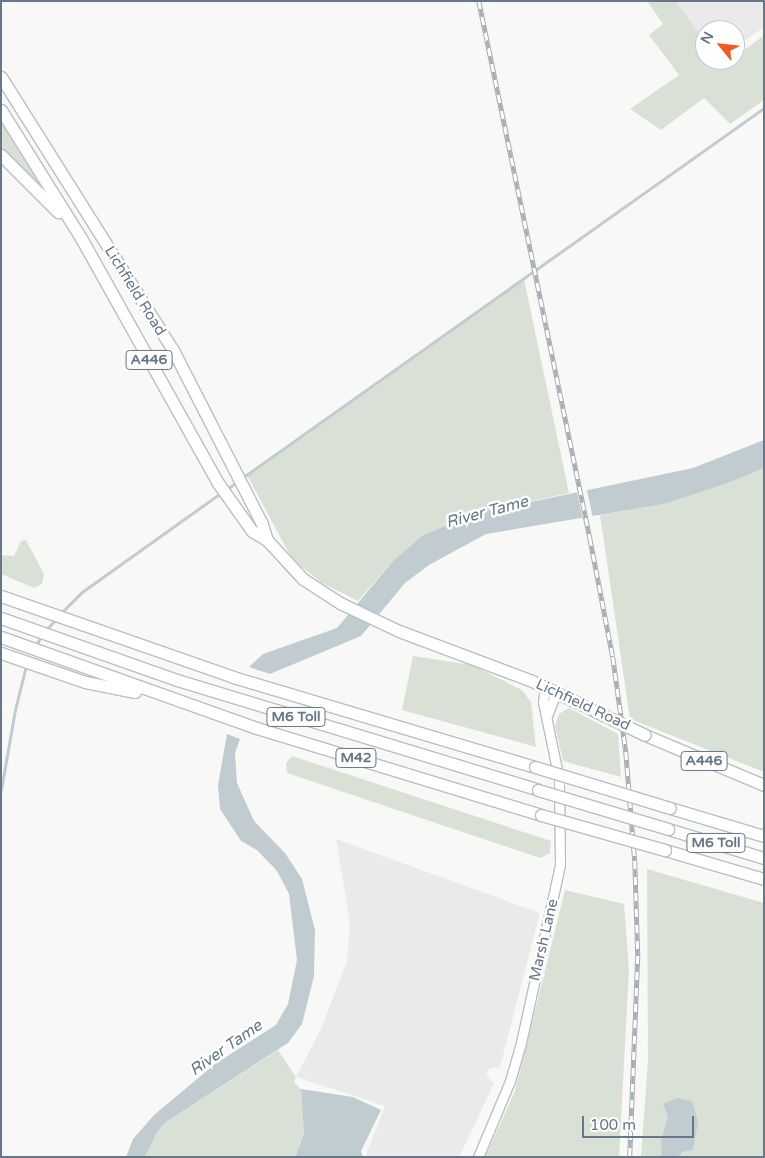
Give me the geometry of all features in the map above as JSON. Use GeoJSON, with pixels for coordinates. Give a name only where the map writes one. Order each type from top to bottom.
{"type":"FeatureCollection","features":[{"type":"Feature","properties":{"kind":"highway","name":"Lichfield Road"},"geometry":{"type":"LineString","coordinates":[[1,77],[172,350],[243,491],[262,524],[267,540]]}},
{"type":"Feature","properties":{"kind":"highway","name":"Lichfield Road"},"geometry":{"type":"LineString","coordinates":[[1,110],[81,238],[230,502],[252,531],[267,540],[302,579],[340,604],[399,631],[545,688],[645,735],[764,785]]}},
{"type":"Feature","properties":{"kind":"highway"},"geometry":{"type":"LineString","coordinates":[[1,155],[46,197],[81,238]]}},
{"type":"Feature","properties":{"kind":"highway"},"geometry":{"type":"LineString","coordinates":[[1,596],[41,612],[233,677],[764,836]]}},
{"type":"Feature","properties":{"kind":"highway","name":"M6 Toll"},"geometry":{"type":"LineString","coordinates":[[1,618],[242,701],[764,858]]}},
{"type":"Feature","properties":{"kind":"highway","name":"M42"},"geometry":{"type":"LineString","coordinates":[[1,637],[171,699],[541,815],[764,879]]}},
{"type":"Feature","properties":{"kind":"highway"},"geometry":{"type":"LineString","coordinates":[[1,653],[86,682],[171,699]]}},
{"type":"Feature","properties":{"kind":"main road","name":"Marsh Lane"},"geometry":{"type":"LineString","coordinates":[[478,1157],[494,1124],[518,1056],[560,865],[559,779],[543,702],[545,688]]}},
{"type":"Feature","properties":{"kind":"main road"},"geometry":{"type":"LineString","coordinates":[[546,716],[556,693]]}},
{"type":"Feature","properties":{"kind":"shaded area"},"geometry":{"type":"Polygon","coordinates":[[[647,1],[675,1],[695,28],[695,70],[745,70],[745,49],[764,35],[764,100],[730,124],[704,98],[661,130],[630,109],[679,75],[649,35],[663,24],[647,1]]]}},
{"type":"Feature","properties":{"kind":"shaded area"},"geometry":{"type":"Polygon","coordinates":[[[667,1],[764,1],[764,27],[745,41],[745,20],[695,20],[695,42],[667,1]]]}},
{"type":"Feature","properties":{"kind":"shaded area"},"geometry":{"type":"Polygon","coordinates":[[[1,118],[49,194],[1,150],[1,118]]]}},
{"type":"Feature","properties":{"kind":"shaded area"},"geometry":{"type":"Polygon","coordinates":[[[524,279],[569,493],[515,505],[422,536],[394,560],[358,601],[322,583],[292,559],[247,475],[524,279]]]}},
{"type":"Feature","properties":{"kind":"shaded area"},"geometry":{"type":"Polygon","coordinates":[[[764,468],[764,772],[630,719],[600,515],[664,504],[764,468]]]}},
{"type":"Feature","properties":{"kind":"shaded area"},"geometry":{"type":"Polygon","coordinates":[[[26,540],[44,574],[42,584],[34,588],[1,574],[1,555],[14,556],[21,541],[26,540]]]}},
{"type":"Feature","properties":{"kind":"shaded area"},"geometry":{"type":"Polygon","coordinates":[[[413,656],[472,665],[522,690],[531,702],[536,747],[402,710],[413,656]]]}},
{"type":"Feature","properties":{"kind":"shaded area"},"geometry":{"type":"Polygon","coordinates":[[[569,708],[618,734],[621,777],[563,761],[555,726],[559,714],[569,708]]]}},
{"type":"Feature","properties":{"kind":"shaded area"},"geometry":{"type":"Polygon","coordinates":[[[292,756],[551,841],[550,853],[540,858],[287,773],[286,763],[292,756]]]}},
{"type":"Feature","properties":{"kind":"shaded area"},"geometry":{"type":"Polygon","coordinates":[[[336,839],[540,913],[500,1067],[489,1069],[486,1075],[494,1084],[459,1157],[368,1157],[366,1155],[385,1106],[296,1077],[321,1029],[347,961],[350,923],[336,839]]]}},
{"type":"Feature","properties":{"kind":"shaded area"},"geometry":{"type":"Polygon","coordinates":[[[647,869],[764,903],[764,1157],[641,1157],[648,1060],[647,869]]]}},
{"type":"Feature","properties":{"kind":"shaded area"},"geometry":{"type":"Polygon","coordinates":[[[565,890],[624,904],[629,970],[619,1157],[485,1157],[515,1091],[565,890]]]}},
{"type":"Feature","properties":{"kind":"shaded area"},"geometry":{"type":"Polygon","coordinates":[[[278,1050],[296,1077],[294,1082],[301,1089],[304,1134],[295,1157],[145,1157],[157,1132],[166,1122],[278,1050]]]}},
{"type":"Feature","properties":{"kind":"water","name":"River Tame"},"geometry":{"type":"Polygon","coordinates":[[[764,440],[764,468],[725,484],[664,504],[486,534],[429,565],[405,583],[361,636],[270,674],[249,667],[263,654],[337,628],[394,560],[422,536],[473,514],[693,468],[764,440]]]}},
{"type":"Feature","properties":{"kind":"water"},"geometry":{"type":"Polygon","coordinates":[[[227,734],[240,739],[235,753],[237,783],[254,821],[285,853],[302,879],[315,930],[314,976],[302,1024],[288,1043],[166,1122],[157,1132],[145,1157],[126,1157],[133,1139],[154,1115],[215,1064],[276,1025],[288,1004],[297,960],[289,894],[277,871],[257,850],[241,841],[220,809],[218,785],[227,734]]]}},
{"type":"Feature","properties":{"kind":"water"},"geometry":{"type":"Polygon","coordinates":[[[301,1089],[353,1097],[381,1110],[361,1151],[363,1157],[295,1157],[304,1134],[301,1089]]]}},
{"type":"Feature","properties":{"kind":"water"},"geometry":{"type":"Polygon","coordinates":[[[677,1098],[692,1101],[698,1122],[693,1150],[682,1152],[678,1157],[662,1157],[661,1141],[668,1117],[663,1104],[677,1098]]]}},
{"type":"Feature","properties":{"kind":"pier"},"geometry":{"type":"Polygon","coordinates":[[[586,486],[593,518],[583,520],[576,488],[586,486]]]}},
{"type":"Feature","properties":{"kind":"waterway"},"geometry":{"type":"LineString","coordinates":[[242,478],[764,108]]}},
{"type":"Feature","properties":{"kind":"waterway"},"geometry":{"type":"LineString","coordinates":[[226,490],[238,481]]}},
{"type":"Feature","properties":{"kind":"waterway"},"geometry":{"type":"LineString","coordinates":[[60,614],[82,592],[221,493]]}},
{"type":"Feature","properties":{"kind":"waterway"},"geometry":{"type":"LineString","coordinates":[[45,631],[57,618]]}},
{"type":"Feature","properties":{"kind":"waterway"},"geometry":{"type":"LineString","coordinates":[[36,645],[42,635]]}},
{"type":"Feature","properties":{"kind":"waterway"},"geometry":{"type":"LineString","coordinates":[[1,790],[15,710],[26,666]]}},
{"type":"Feature","properties":{"kind":"railway"},"geometry":{"type":"LineString","coordinates":[[479,1],[590,538],[613,657],[626,752],[635,861],[638,956],[630,1157]]}}]}
